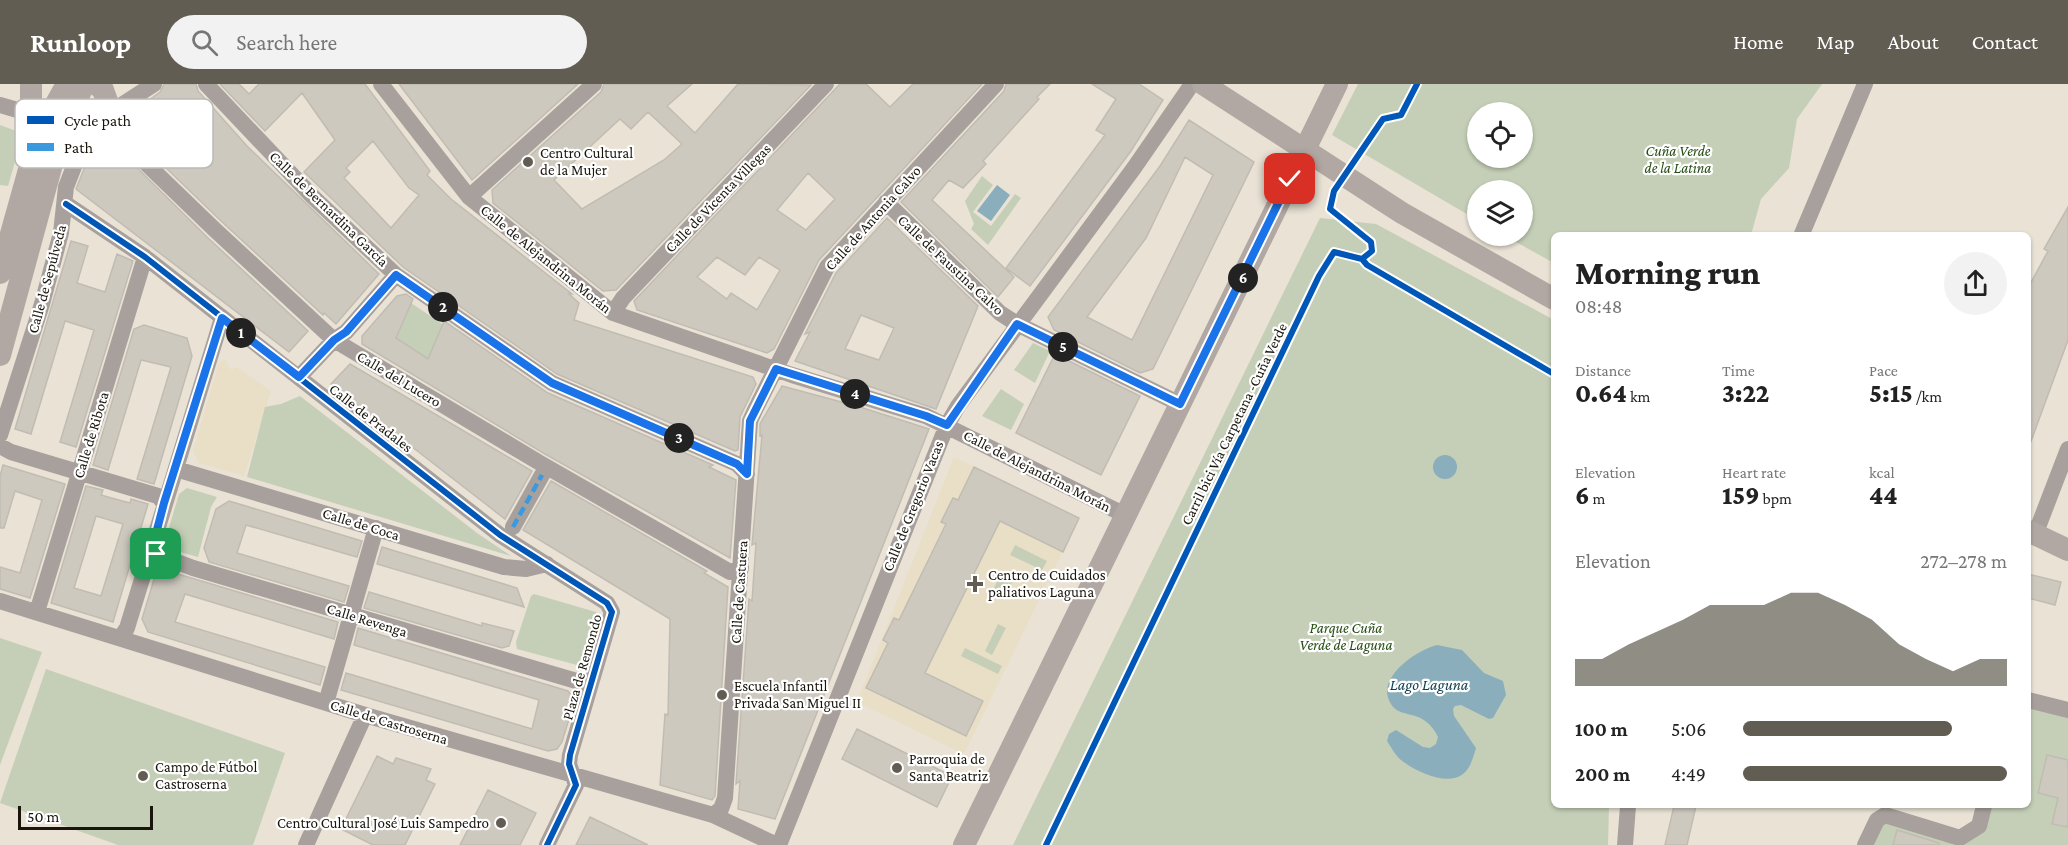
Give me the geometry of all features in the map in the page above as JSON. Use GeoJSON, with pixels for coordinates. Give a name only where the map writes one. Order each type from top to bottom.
{"type":"FeatureCollection","features":[{"type":"Feature","properties":{"kind":"street","name":"Calle de Sepúlveda"},"geometry":{"type":"LineString","coordinates":[[32,84],[39,99]]}},
{"type":"Feature","properties":{"kind":"street","name":"Calle de Sepúlveda"},"geometry":{"type":"LineString","coordinates":[[59,99],[67,84]]}},
{"type":"Feature","properties":{"kind":"street","name":"Calle de Sepúlveda"},"geometry":{"type":"LineString","coordinates":[[69,99],[84,84]]}},
{"type":"Feature","properties":{"kind":"street","name":"Calle de Sepúlveda"},"geometry":{"type":"LineString","coordinates":[[76,99],[96,84],[102,90],[102,99]]}},
{"type":"Feature","properties":{"kind":"street"},"geometry":{"type":"LineString","coordinates":[[132,99],[154,84]]}},
{"type":"Feature","properties":{"kind":"street","name":"Calle de Bernardina García"},"geometry":{"type":"LineString","coordinates":[[206,84],[312,196],[396,275],[552,383],[737,464],[747,474]]}},
{"type":"Feature","properties":{"kind":"street","name":"Calle de Alejandrina Morán"},"geometry":{"type":"LineString","coordinates":[[381,84],[469,197],[613,313],[776,369],[926,416],[1125,516]]}},
{"type":"Feature","properties":{"kind":"street"},"geometry":{"type":"LineString","coordinates":[[469,197],[594,84]]}},
{"type":"Feature","properties":{"kind":"street","name":"Calle de Vicenta Villegas"},"geometry":{"type":"LineString","coordinates":[[613,313],[623,298],[826,84]]}},
{"type":"Feature","properties":{"kind":"street","name":"Calle de Antonia Calvo"},"geometry":{"type":"LineString","coordinates":[[776,369],[827,267],[996,84]]}},
{"type":"Feature","properties":{"kind":"street","name":"Calle de Gregorio Vacas"},"geometry":{"type":"LineString","coordinates":[[778,845],[947,425],[1017,324],[1134,168],[1192,84]]}},
{"type":"Feature","properties":{"kind":"street"},"geometry":{"type":"LineString","coordinates":[[1203,84],[1412,219],[1551,297]]}},
{"type":"Feature","properties":{"kind":"street"},"geometry":{"type":"LineString","coordinates":[[964,845],[1337,84]]}},
{"type":"Feature","properties":{"kind":"street"},"geometry":{"type":"LineString","coordinates":[[1803,232],[1865,84]]}},
{"type":"Feature","properties":{"kind":"street"},"geometry":{"type":"LineString","coordinates":[[0,105],[15,109]]}},
{"type":"Feature","properties":{"kind":"street","name":"Calle de Sepúlveda"},"geometry":{"type":"LineString","coordinates":[[0,273],[29,168]]}},
{"type":"Feature","properties":{"kind":"street","name":"Calle de Sepúlveda"},"geometry":{"type":"LineString","coordinates":[[0,355],[51,168]]}},
{"type":"Feature","properties":{"kind":"street","name":"Calle de Sepúlveda"},"geometry":{"type":"LineString","coordinates":[[0,435],[42,304],[61,233],[66,204],[66,187],[76,168]]}},
{"type":"Feature","properties":{"kind":"street","name":"Calle del Lucero"},"geometry":{"type":"LineString","coordinates":[[151,168],[334,340],[540,463],[730,572],[741,568]]}},
{"type":"Feature","properties":{"kind":"street","name":"Calle de Faustina Calvo"},"geometry":{"type":"LineString","coordinates":[[886,202],[1000,313],[1017,324],[1180,404]]}},
{"type":"Feature","properties":{"kind":"street","name":"Calle de Pradales"},"geometry":{"type":"LineString","coordinates":[[66,204],[145,257],[500,535],[548,564]]}},
{"type":"Feature","properties":{"kind":"street","name":"Calle de Ribota"},"geometry":{"type":"LineString","coordinates":[[37,612],[145,257]]}},
{"type":"Feature","properties":{"kind":"street"},"geometry":{"type":"LineString","coordinates":[[299,377],[334,340],[346,332],[396,275]]}},
{"type":"Feature","properties":{"kind":"street"},"geometry":{"type":"LineString","coordinates":[[121,637],[128,628],[164,503],[222,318]]}},
{"type":"Feature","properties":{"kind":"street","name":"Calle de Castuera"},"geometry":{"type":"LineString","coordinates":[[712,815],[721,809],[725,798],[750,421],[776,369]]}},
{"type":"Feature","properties":{"kind":"street"},"geometry":{"type":"LineString","coordinates":[[0,446],[11,452],[79,474],[158,496],[164,503]]}},
{"type":"Feature","properties":{"kind":"street"},"geometry":{"type":"LineString","coordinates":[[2068,449],[2032,533],[2068,550]]}},
{"type":"Feature","properties":{"kind":"street","name":"Calle de Coca"},"geometry":{"type":"LineString","coordinates":[[176,469],[504,567],[526,569],[548,564]]}},
{"type":"Feature","properties":{"kind":"street"},"geometry":{"type":"LineString","coordinates":[[513,527],[542,475]]}},
{"type":"Feature","properties":{"kind":"street"},"geometry":{"type":"LineString","coordinates":[[326,703],[376,528]]}},
{"type":"Feature","properties":{"kind":"street","name":"Calle Revenga"},"geometry":{"type":"LineString","coordinates":[[153,545],[156,554],[169,560],[590,686]]}},
{"type":"Feature","properties":{"kind":"street","name":"Plaza de Remondo"},"geometry":{"type":"LineString","coordinates":[[547,845],[576,785],[569,764],[570,755],[612,612],[607,603],[548,564]]}},
{"type":"Feature","properties":{"kind":"street","name":"Calle de Castroserna"},"geometry":{"type":"LineString","coordinates":[[0,601],[121,637],[365,716],[540,767],[572,773],[712,815],[778,845]]}},
{"type":"Feature","properties":{"kind":"street"},"geometry":{"type":"LineString","coordinates":[[2031,701],[2068,710]]}},
{"type":"Feature","properties":{"kind":"street"},"geometry":{"type":"LineString","coordinates":[[306,845],[365,716]]}},
{"type":"Feature","properties":{"kind":"street"},"geometry":{"type":"LineString","coordinates":[[1625,845],[1629,808]]}},
{"type":"Feature","properties":{"kind":"street"},"geometry":{"type":"LineString","coordinates":[[1865,845],[1877,820],[1885,815],[1960,838],[1979,826],[1984,808]]}},
{"type":"Feature","properties":{"kind":"shaded area"},"geometry":{"type":"Polygon","coordinates":[[[225,360],[231,370],[237,367],[271,391],[244,476],[199,463],[193,451],[219,363],[225,360]]]}},
{"type":"Feature","properties":{"kind":"shaded area","name":"Centro de Cuidados paliativos Laguna"},"geometry":{"type":"Polygon","coordinates":[[[954,457],[1079,518],[964,754],[857,702],[954,457]]]}},
{"type":"Feature","properties":{"kind":"green space","name":"Cuña Verde de la Latina"},"geometry":{"type":"Polygon","coordinates":[[[1358,84],[1822,84],[1797,119],[1789,168],[1761,199],[1752,232],[1551,232],[1551,261],[1523,246],[1533,246],[1533,180],[1467,180],[1467,214],[1332,135],[1358,84]]]}},
{"type":"Feature","properties":{"kind":"green space"},"geometry":{"type":"Polygon","coordinates":[[[0,125],[15,131],[15,162],[8,186],[0,185],[0,125]]]}},
{"type":"Feature","properties":{"kind":"green space"},"geometry":{"type":"Polygon","coordinates":[[[982,176],[993,185],[973,212],[991,226],[1015,194],[1021,198],[988,245],[971,229],[974,224],[965,201],[982,176]]]}},
{"type":"Feature","properties":{"kind":"green space","name":"Parque Cuña Verde de Laguna"},"geometry":{"type":"Polygon","coordinates":[[[1320,218],[1376,224],[1551,318],[1551,808],[1609,808],[1608,845],[1013,845],[1320,218]]]}},
{"type":"Feature","properties":{"kind":"green space"},"geometry":{"type":"Polygon","coordinates":[[[411,303],[442,324],[428,359],[396,338],[411,303]]]}},
{"type":"Feature","properties":{"kind":"green space"},"geometry":{"type":"Polygon","coordinates":[[[1033,343],[1050,351],[1035,383],[1014,370],[1033,343]]]}},
{"type":"Feature","properties":{"kind":"green space"},"geometry":{"type":"Polygon","coordinates":[[[1001,389],[1024,404],[1011,430],[982,416],[1001,389]]]}},
{"type":"Feature","properties":{"kind":"green space"},"geometry":{"type":"Polygon","coordinates":[[[300,396],[477,533],[511,556],[247,477],[265,407],[281,404],[300,396]]]}},
{"type":"Feature","properties":{"kind":"green space"},"geometry":{"type":"Polygon","coordinates":[[[187,488],[217,497],[211,507],[198,557],[170,549],[165,541],[179,494],[187,488]]]}},
{"type":"Feature","properties":{"kind":"green space"},"geometry":{"type":"Polygon","coordinates":[[[1015,545],[1047,561],[1042,570],[1010,555],[1015,545]]]}},
{"type":"Feature","properties":{"kind":"green space"},"geometry":{"type":"Polygon","coordinates":[[[1001,573],[1013,580],[1006,595],[996,591],[991,601],[989,599],[1001,573]]]}},
{"type":"Feature","properties":{"kind":"green space"},"geometry":{"type":"Polygon","coordinates":[[[534,594],[596,612],[598,616],[585,656],[577,665],[517,649],[516,642],[531,596],[534,594]]]}},
{"type":"Feature","properties":{"kind":"green space"},"geometry":{"type":"Polygon","coordinates":[[[998,624],[1006,628],[992,655],[985,651],[998,624]]]}},
{"type":"Feature","properties":{"kind":"green space"},"geometry":{"type":"Polygon","coordinates":[[[0,638],[42,652],[0,765],[0,638]]]}},
{"type":"Feature","properties":{"kind":"green space"},"geometry":{"type":"Polygon","coordinates":[[[965,648],[1002,666],[998,674],[961,656],[965,648]]]}},
{"type":"Feature","properties":{"kind":"green space","name":"Campo de Fútbol Castroserna"},"geometry":{"type":"Polygon","coordinates":[[[46,669],[285,753],[253,845],[118,845],[0,803],[46,669]]]}},
{"type":"Feature","properties":{"kind":"green space"},"geometry":{"type":"Polygon","coordinates":[[[2031,701],[2068,710],[2068,845],[1865,845],[1877,820],[1960,838],[1982,808],[2031,808],[2031,701]]]}},
{"type":"Feature","properties":{"kind":"water"},"geometry":{"type":"Polygon","coordinates":[[[997,185],[1010,195],[991,221],[977,211],[997,185]]]}},
{"type":"Feature","properties":{"kind":"water"},"geometry":{"type":"Polygon","coordinates":[[[1445,455],[1453,459],[1457,467],[1453,475],[1445,479],[1437,475],[1433,467],[1437,459],[1445,455]]]}},
{"type":"Feature","properties":{"kind":"water","name":"Lago Laguna"},"geometry":{"type":"Polygon","coordinates":[[[1437,645],[1462,650],[1484,673],[1503,681],[1506,695],[1493,718],[1489,719],[1461,705],[1455,706],[1454,716],[1476,748],[1466,772],[1449,779],[1431,776],[1407,764],[1397,756],[1387,741],[1389,734],[1396,730],[1423,747],[1430,748],[1436,744],[1438,737],[1426,721],[1395,709],[1387,694],[1388,685],[1400,667],[1419,653],[1437,645]]]}},
{"type":"Feature","properties":{"kind":"building"},"geometry":{"type":"Polygon","coordinates":[[[164,84],[196,84],[198,91],[205,99],[150,99],[160,92],[164,84]]]}},
{"type":"Feature","properties":{"kind":"building"},"geometry":{"type":"Polygon","coordinates":[[[220,84],[239,84],[249,94],[259,84],[365,84],[430,171],[427,175],[451,199],[572,294],[569,294],[579,303],[574,320],[753,377],[756,384],[740,417],[738,450],[735,451],[557,374],[403,267],[304,172],[335,140],[302,93],[265,131],[220,84]],[[373,141],[346,168],[350,172],[344,178],[391,228],[419,195],[409,188],[373,141]]]}},
{"type":"Feature","properties":{"kind":"building"},"geometry":{"type":"Polygon","coordinates":[[[399,84],[578,84],[472,180],[399,84]]]}},
{"type":"Feature","properties":{"kind":"building"},"geometry":{"type":"Polygon","coordinates":[[[604,84],[692,84],[667,106],[695,133],[738,84],[811,85],[616,290],[603,291],[493,203],[492,190],[601,92],[604,84]],[[648,112],[631,129],[620,119],[554,180],[582,209],[664,160],[682,144],[648,112]]]}},
{"type":"Feature","properties":{"kind":"building"},"geometry":{"type":"Polygon","coordinates":[[[840,84],[866,84],[890,107],[913,84],[982,84],[819,260],[774,349],[767,353],[637,310],[634,301],[840,84]],[[808,173],[777,210],[806,230],[835,199],[808,173]],[[717,257],[697,277],[727,299],[731,293],[757,310],[780,270],[759,257],[745,275],[717,257]]]}},
{"type":"Feature","properties":{"kind":"building"},"geometry":{"type":"Polygon","coordinates":[[[1006,84],[1050,84],[983,161],[986,164],[963,188],[949,180],[932,200],[1014,277],[998,297],[901,202],[1004,91],[1006,84]]]}},
{"type":"Feature","properties":{"kind":"building"},"geometry":{"type":"Polygon","coordinates":[[[1092,84],[1139,84],[1163,100],[1131,151],[1030,286],[1006,268],[1105,135],[1096,130],[1116,99],[1092,84]]]}},
{"type":"Feature","properties":{"kind":"building"},"geometry":{"type":"Polygon","coordinates":[[[213,108],[247,146],[379,274],[336,324],[324,313],[323,315],[166,168],[213,168],[213,108]]]}},
{"type":"Feature","properties":{"kind":"building"},"geometry":{"type":"Polygon","coordinates":[[[1189,120],[1254,162],[1153,369],[1140,373],[1054,330],[1048,317],[1160,166],[1189,120]],[[1185,157],[1146,238],[1087,317],[1132,340],[1213,175],[1185,157]]]}},
{"type":"Feature","properties":{"kind":"building"},"geometry":{"type":"Polygon","coordinates":[[[84,168],[137,168],[308,331],[289,352],[76,189],[84,168]]]}},
{"type":"Feature","properties":{"kind":"building"},"geometry":{"type":"Polygon","coordinates":[[[2068,207],[2068,340],[2031,441],[2031,282],[2048,251],[2044,249],[2068,207]]]}},
{"type":"Feature","properties":{"kind":"building"},"geometry":{"type":"Polygon","coordinates":[[[887,218],[978,306],[936,409],[795,361],[810,332],[805,334],[836,273],[887,218]],[[861,315],[845,349],[879,360],[894,328],[861,315]]]}},
{"type":"Feature","properties":{"kind":"building"},"geometry":{"type":"Polygon","coordinates":[[[71,241],[88,246],[77,283],[105,292],[117,254],[133,261],[76,447],[60,442],[94,330],[65,321],[31,434],[15,429],[71,241]]]}},
{"type":"Feature","properties":{"kind":"building"},"geometry":{"type":"Polygon","coordinates":[[[406,294],[413,299],[396,338],[428,359],[444,321],[548,393],[713,465],[709,467],[736,480],[730,558],[545,454],[362,344],[362,336],[397,296],[406,294]]]}},
{"type":"Feature","properties":{"kind":"building"},"geometry":{"type":"Polygon","coordinates":[[[144,325],[187,338],[192,356],[154,484],[137,479],[171,367],[141,360],[108,470],[93,465],[134,329],[144,325]]]}},
{"type":"Feature","properties":{"kind":"building"},"geometry":{"type":"Polygon","coordinates":[[[1055,354],[1140,396],[1101,475],[1016,433],[1055,354]]]}},
{"type":"Feature","properties":{"kind":"building"},"geometry":{"type":"Polygon","coordinates":[[[350,364],[532,471],[505,519],[331,384],[350,364]]]}},
{"type":"Feature","properties":{"kind":"building"},"geometry":{"type":"Polygon","coordinates":[[[782,386],[929,429],[775,819],[738,809],[740,781],[736,784],[749,599],[752,601],[756,543],[752,545],[762,435],[760,436],[760,424],[782,386]]]}},
{"type":"Feature","properties":{"kind":"building"},"geometry":{"type":"Polygon","coordinates":[[[3,465],[65,484],[30,598],[0,589],[0,567],[20,573],[42,500],[15,491],[4,528],[0,528],[0,476],[3,465]]]}},
{"type":"Feature","properties":{"kind":"building"},"geometry":{"type":"Polygon","coordinates":[[[974,467],[1079,518],[1063,552],[1000,521],[925,673],[983,701],[966,736],[866,688],[888,643],[883,640],[894,618],[899,620],[946,524],[941,522],[953,498],[958,500],[974,467]]]}},
{"type":"Feature","properties":{"kind":"building"},"geometry":{"type":"Polygon","coordinates":[[[551,481],[707,571],[704,573],[728,587],[715,796],[712,800],[660,785],[665,714],[668,715],[670,619],[523,530],[551,481]]]}},
{"type":"Feature","properties":{"kind":"building"},"geometry":{"type":"Polygon","coordinates":[[[86,486],[103,490],[101,495],[130,503],[131,499],[148,504],[113,622],[51,603],[86,486]],[[96,516],[74,588],[101,596],[123,524],[96,516]]]}},
{"type":"Feature","properties":{"kind":"building"},"geometry":{"type":"Polygon","coordinates":[[[229,501],[362,541],[357,557],[246,525],[237,553],[349,586],[344,602],[209,562],[204,548],[216,509],[229,501]]]}},
{"type":"Feature","properties":{"kind":"building"},"geometry":{"type":"Polygon","coordinates":[[[382,547],[517,588],[524,607],[377,564],[382,547]]]}},
{"type":"Feature","properties":{"kind":"building"},"geometry":{"type":"Polygon","coordinates":[[[168,571],[338,622],[334,639],[185,594],[175,622],[325,667],[320,685],[148,632],[142,619],[155,576],[168,571]]]}},
{"type":"Feature","properties":{"kind":"building"},"geometry":{"type":"Polygon","coordinates":[[[2031,575],[2061,582],[2055,605],[2031,599],[2031,575]]]}},
{"type":"Feature","properties":{"kind":"building"},"geometry":{"type":"Polygon","coordinates":[[[369,592],[482,626],[482,623],[514,631],[509,646],[502,648],[364,608],[369,592]]]}},
{"type":"Feature","properties":{"kind":"building"},"geometry":{"type":"Polygon","coordinates":[[[358,628],[568,691],[573,698],[573,706],[562,742],[557,749],[548,751],[341,690],[346,673],[532,729],[539,700],[354,645],[358,628]]]}},
{"type":"Feature","properties":{"kind":"building","name":"Parroquia de Santa Beatriz"},"geometry":{"type":"Polygon","coordinates":[[[857,729],[952,776],[937,807],[842,759],[857,729]]]}},
{"type":"Feature","properties":{"kind":"building"},"geometry":{"type":"Polygon","coordinates":[[[2047,755],[2068,760],[2068,827],[2052,824],[2058,798],[2038,793],[2047,755]]]}},
{"type":"Feature","properties":{"kind":"building"},"geometry":{"type":"Polygon","coordinates":[[[377,756],[393,764],[396,758],[431,769],[426,780],[435,784],[405,845],[373,845],[341,829],[377,756]]]}},
{"type":"Feature","properties":{"kind":"building","name":"Centro Cultural José Luis Sampedro"},"geometry":{"type":"Polygon","coordinates":[[[488,790],[536,813],[520,845],[460,845],[488,790]]]}},
{"type":"Feature","properties":{"kind":"building"},"geometry":{"type":"Polygon","coordinates":[[[1674,808],[1696,808],[1687,845],[1665,845],[1674,808]]]}},
{"type":"Feature","properties":{"kind":"building"},"geometry":{"type":"Polygon","coordinates":[[[590,817],[648,845],[576,845],[590,817]]]}},
{"type":"Feature","properties":{"kind":"building"},"geometry":{"type":"Polygon","coordinates":[[[1897,830],[1939,843],[1939,845],[1893,845],[1897,830]]]}},
{"type":"Feature","properties":{"kind":"marked path"},"geometry":{"type":"LineString","coordinates":[[513,527],[542,475]]}},
{"type":"Feature","properties":{"kind":"cycle path","name":"Carril bici Vía Carpetana -Cuña Verde"},"geometry":{"type":"LineString","coordinates":[[1046,845],[1319,276],[1334,252],[1362,259],[1372,251],[1371,242],[1330,209],[1334,191],[1383,119],[1401,115],[1417,84]]}},
{"type":"Feature","properties":{"kind":"cycle path"},"geometry":{"type":"LineString","coordinates":[[66,204],[145,257],[500,535],[607,603],[612,612],[570,755],[569,764],[576,785],[547,845]]}},
{"type":"Feature","properties":{"kind":"cycle path"},"geometry":{"type":"LineString","coordinates":[[1362,259],[1367,265],[1551,372]]}},
{"type":"Feature","properties":{"kind":"place","name":"Centro Cultural de la Mujer"},"geometry":{"type":"Point","coordinates":[528,162]}},
{"type":"Feature","properties":{"kind":"place","name":"Centro de Cuidados paliativos Laguna"},"geometry":{"type":"Point","coordinates":[975,584]}},
{"type":"Feature","properties":{"kind":"place","name":"Escuela Infantil Privada San Miguel II"},"geometry":{"type":"Point","coordinates":[722,695]}},
{"type":"Feature","properties":{"kind":"place","name":"Parroquia de Santa Beatriz"},"geometry":{"type":"Point","coordinates":[897,768]}},
{"type":"Feature","properties":{"kind":"place","name":"Campo de Fútbol Castroserna"},"geometry":{"type":"Point","coordinates":[143,776]}},
{"type":"Feature","properties":{"kind":"place","name":"Centro Cultural José Luis Sampedro"},"geometry":{"type":"Point","coordinates":[501,823]}},
{"type":"Feature","properties":{"kind":"route"},"geometry":{"type":"LineString","coordinates":[[156,554],[153,545],[164,503],[222,318],[299,377],[334,340],[346,332],[396,275],[552,383],[737,464],[747,474],[750,421],[776,369],[926,416],[947,425],[1017,324],[1180,404],[1290,179]]}}]}
